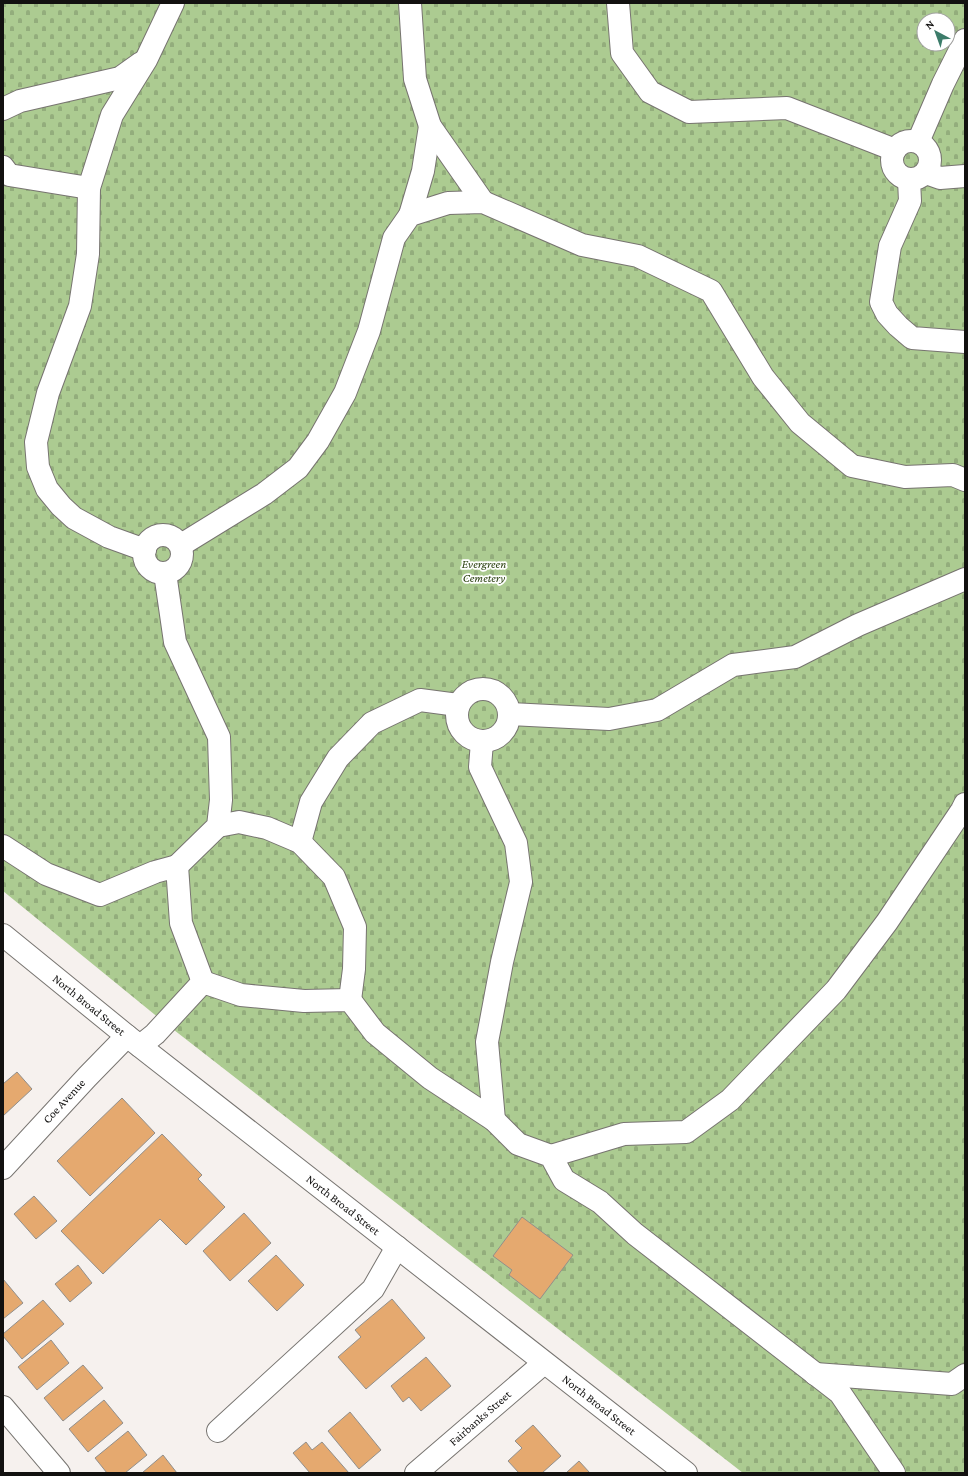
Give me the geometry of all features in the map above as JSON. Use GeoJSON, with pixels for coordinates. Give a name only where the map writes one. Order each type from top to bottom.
{"type":"FeatureCollection","features":[{"type":"Feature","properties":{"kind":"main road"},"geometry":{"type":"LineString","coordinates":[[145,550],[110,537],[74,518],[61,506],[47,489],[38,467],[36,442],[48,393],[80,306],[88,254],[89,188],[112,115],[146,60],[173,3]]}},
{"type":"Feature","properties":{"kind":"main road"},"geometry":{"type":"LineString","coordinates":[[410,3],[415,79],[430,126],[483,202]]}},
{"type":"Feature","properties":{"kind":"main road"},"geometry":{"type":"LineString","coordinates":[[618,3],[622,53],[650,92],[689,112],[787,108],[895,150]]}},
{"type":"Feature","properties":{"kind":"main road"},"geometry":{"type":"LineString","coordinates":[[918,142],[943,84],[965,40]]}},
{"type":"Feature","properties":{"kind":"main road"},"geometry":{"type":"LineString","coordinates":[[3,109],[20,101],[120,78],[146,60]]}},
{"type":"Feature","properties":{"kind":"main road"},"geometry":{"type":"LineString","coordinates":[[181,546],[264,494],[298,468],[318,440],[345,393],[369,330],[394,238],[410,215],[423,171],[430,126]]}},
{"type":"Feature","properties":{"kind":"main road"},"geometry":{"type":"LineString","coordinates":[[965,176],[940,178],[918,176],[903,178],[894,169],[892,163],[892,156],[895,150],[899,145],[905,142],[918,142],[924,145],[930,155],[931,162],[918,176],[910,200],[890,246],[882,302],[887,314],[912,338],[965,342]]}},
{"type":"Feature","properties":{"kind":"main road"},"geometry":{"type":"LineString","coordinates":[[3,167],[9,176],[89,188]]}},
{"type":"Feature","properties":{"kind":"main road"},"geometry":{"type":"LineString","coordinates":[[410,215],[448,203],[483,202],[582,245],[638,256],[711,291],[763,377],[800,423],[852,466],[905,477],[953,475],[965,480]]}},
{"type":"Feature","properties":{"kind":"main road"},"geometry":{"type":"LineString","coordinates":[[160,534],[167,534],[173,537],[178,540],[181,546],[183,552],[180,563],[176,568],[165,573],[152,570],[145,559],[145,550],[149,541],[160,534]]}},
{"type":"Feature","properties":{"kind":"main road"},"geometry":{"type":"LineString","coordinates":[[165,573],[175,642],[219,737],[221,800],[218,826]]}},
{"type":"Feature","properties":{"kind":"main road"},"geometry":{"type":"LineString","coordinates":[[510,714],[609,719],[657,710],[733,665],[795,657],[858,625],[965,579]]}},
{"type":"Feature","properties":{"kind":"main road"},"geometry":{"type":"LineString","coordinates":[[479,689],[488,689],[496,692],[503,698],[508,705],[510,714],[507,726],[499,737],[482,742],[474,741],[466,736],[457,722],[456,714],[458,705],[463,697],[470,692],[479,689]]}},
{"type":"Feature","properties":{"kind":"main road"},"geometry":{"type":"LineString","coordinates":[[300,842],[311,802],[338,758],[372,723],[420,700],[458,705]]}},
{"type":"Feature","properties":{"kind":"main road"},"geometry":{"type":"LineString","coordinates":[[482,742],[480,767],[516,843],[521,882],[502,962],[487,1042],[494,1120]]}},
{"type":"Feature","properties":{"kind":"main road"},"geometry":{"type":"LineString","coordinates":[[3,846],[46,874],[100,895],[155,872],[177,866],[218,826],[239,822],[267,828],[300,842],[334,877],[355,927],[354,969],[350,1000],[375,1033],[430,1078],[494,1120],[518,1144],[551,1156],[624,1134],[686,1132],[730,1100],[836,990],[887,922],[965,804]]}},
{"type":"Feature","properties":{"kind":"main road"},"geometry":{"type":"LineString","coordinates":[[177,866],[181,923],[203,982],[241,995],[304,1001],[350,1000]]}},
{"type":"Feature","properties":{"kind":"main road","name":"North Broad Street"},"geometry":{"type":"LineString","coordinates":[[3,935],[133,1041],[686,1473]]}},
{"type":"Feature","properties":{"kind":"main road","name":"Coe Avenue"},"geometry":{"type":"LineString","coordinates":[[3,1168],[87,1077],[133,1041],[155,1034],[203,982]]}},
{"type":"Feature","properties":{"kind":"main road"},"geometry":{"type":"LineString","coordinates":[[551,1156],[564,1180],[600,1202],[635,1234],[840,1393],[894,1473]]}},
{"type":"Feature","properties":{"kind":"main road"},"geometry":{"type":"LineString","coordinates":[[218,1431],[374,1289],[397,1247]]}},
{"type":"Feature","properties":{"kind":"main road","name":"Fairbanks Street"},"geometry":{"type":"LineString","coordinates":[[416,1473],[544,1363]]}},
{"type":"Feature","properties":{"kind":"main road"},"geometry":{"type":"LineString","coordinates":[[815,1374],[952,1384],[965,1376]]}},
{"type":"Feature","properties":{"kind":"main road"},"geometry":{"type":"LineString","coordinates":[[3,1407],[59,1473]]}},
{"type":"Feature","properties":{"kind":"green space","name":"Evergreen Cemetery"},"geometry":{"type":"Polygon","coordinates":[[[3,3],[965,3],[965,1473],[743,1473],[165,1023],[3,891],[3,3]]]}},
{"type":"Feature","properties":{"kind":"building"},"geometry":{"type":"Polygon","coordinates":[[[17,1072],[32,1089],[3,1116],[3,1084],[17,1072]]]}},
{"type":"Feature","properties":{"kind":"building"},"geometry":{"type":"Polygon","coordinates":[[[122,1098],[155,1133],[90,1196],[57,1161],[122,1098]]]}},
{"type":"Feature","properties":{"kind":"building"},"geometry":{"type":"Polygon","coordinates":[[[162,1134],[202,1175],[198,1179],[225,1207],[186,1245],[160,1219],[103,1274],[61,1231],[162,1134]]]}},
{"type":"Feature","properties":{"kind":"building"},"geometry":{"type":"Polygon","coordinates":[[[34,1196],[57,1221],[36,1239],[14,1214],[34,1196]]]}},
{"type":"Feature","properties":{"kind":"building"},"geometry":{"type":"Polygon","coordinates":[[[244,1213],[271,1243],[230,1281],[203,1251],[244,1213]]]}},
{"type":"Feature","properties":{"kind":"building"},"geometry":{"type":"Polygon","coordinates":[[[522,1217],[573,1255],[540,1299],[509,1275],[512,1270],[493,1256],[522,1217]]]}},
{"type":"Feature","properties":{"kind":"building"},"geometry":{"type":"Polygon","coordinates":[[[276,1255],[304,1285],[277,1311],[248,1281],[276,1255]]]}},
{"type":"Feature","properties":{"kind":"building"},"geometry":{"type":"Polygon","coordinates":[[[78,1265],[92,1283],[70,1302],[55,1284],[78,1265]]]}},
{"type":"Feature","properties":{"kind":"building"},"geometry":{"type":"Polygon","coordinates":[[[3,1279],[23,1303],[3,1319],[3,1279]]]}},
{"type":"Feature","properties":{"kind":"building"},"geometry":{"type":"Polygon","coordinates":[[[392,1299],[425,1338],[366,1389],[338,1357],[361,1337],[355,1330],[392,1299]]]}},
{"type":"Feature","properties":{"kind":"building"},"geometry":{"type":"Polygon","coordinates":[[[43,1300],[64,1324],[22,1359],[3,1336],[3,1334],[43,1300]]]}},
{"type":"Feature","properties":{"kind":"building"},"geometry":{"type":"Polygon","coordinates":[[[51,1340],[69,1363],[37,1390],[18,1367],[51,1340]]]}},
{"type":"Feature","properties":{"kind":"building"},"geometry":{"type":"Polygon","coordinates":[[[426,1357],[451,1386],[421,1411],[409,1397],[403,1402],[391,1386],[426,1357]]]}},
{"type":"Feature","properties":{"kind":"building"},"geometry":{"type":"Polygon","coordinates":[[[83,1365],[103,1388],[63,1421],[44,1398],[83,1365]]]}},
{"type":"Feature","properties":{"kind":"building"},"geometry":{"type":"Polygon","coordinates":[[[104,1400],[123,1423],[88,1452],[69,1429],[104,1400]]]}},
{"type":"Feature","properties":{"kind":"building"},"geometry":{"type":"Polygon","coordinates":[[[350,1412],[381,1450],[359,1469],[328,1431],[350,1412]]]}},
{"type":"Feature","properties":{"kind":"building"},"geometry":{"type":"Polygon","coordinates":[[[533,1425],[561,1456],[542,1473],[519,1473],[508,1461],[522,1448],[515,1441],[533,1425]]]}},
{"type":"Feature","properties":{"kind":"building"},"geometry":{"type":"Polygon","coordinates":[[[128,1431],[147,1455],[125,1473],[107,1473],[95,1458],[128,1431]]]}},
{"type":"Feature","properties":{"kind":"building"},"geometry":{"type":"Polygon","coordinates":[[[306,1442],[312,1450],[322,1442],[349,1473],[310,1473],[293,1453],[306,1442]]]}},
{"type":"Feature","properties":{"kind":"building"},"geometry":{"type":"Polygon","coordinates":[[[163,1455],[177,1473],[142,1473],[163,1455]]]}},
{"type":"Feature","properties":{"kind":"building"},"geometry":{"type":"Polygon","coordinates":[[[579,1461],[590,1473],[566,1473],[579,1461]]]}}]}
